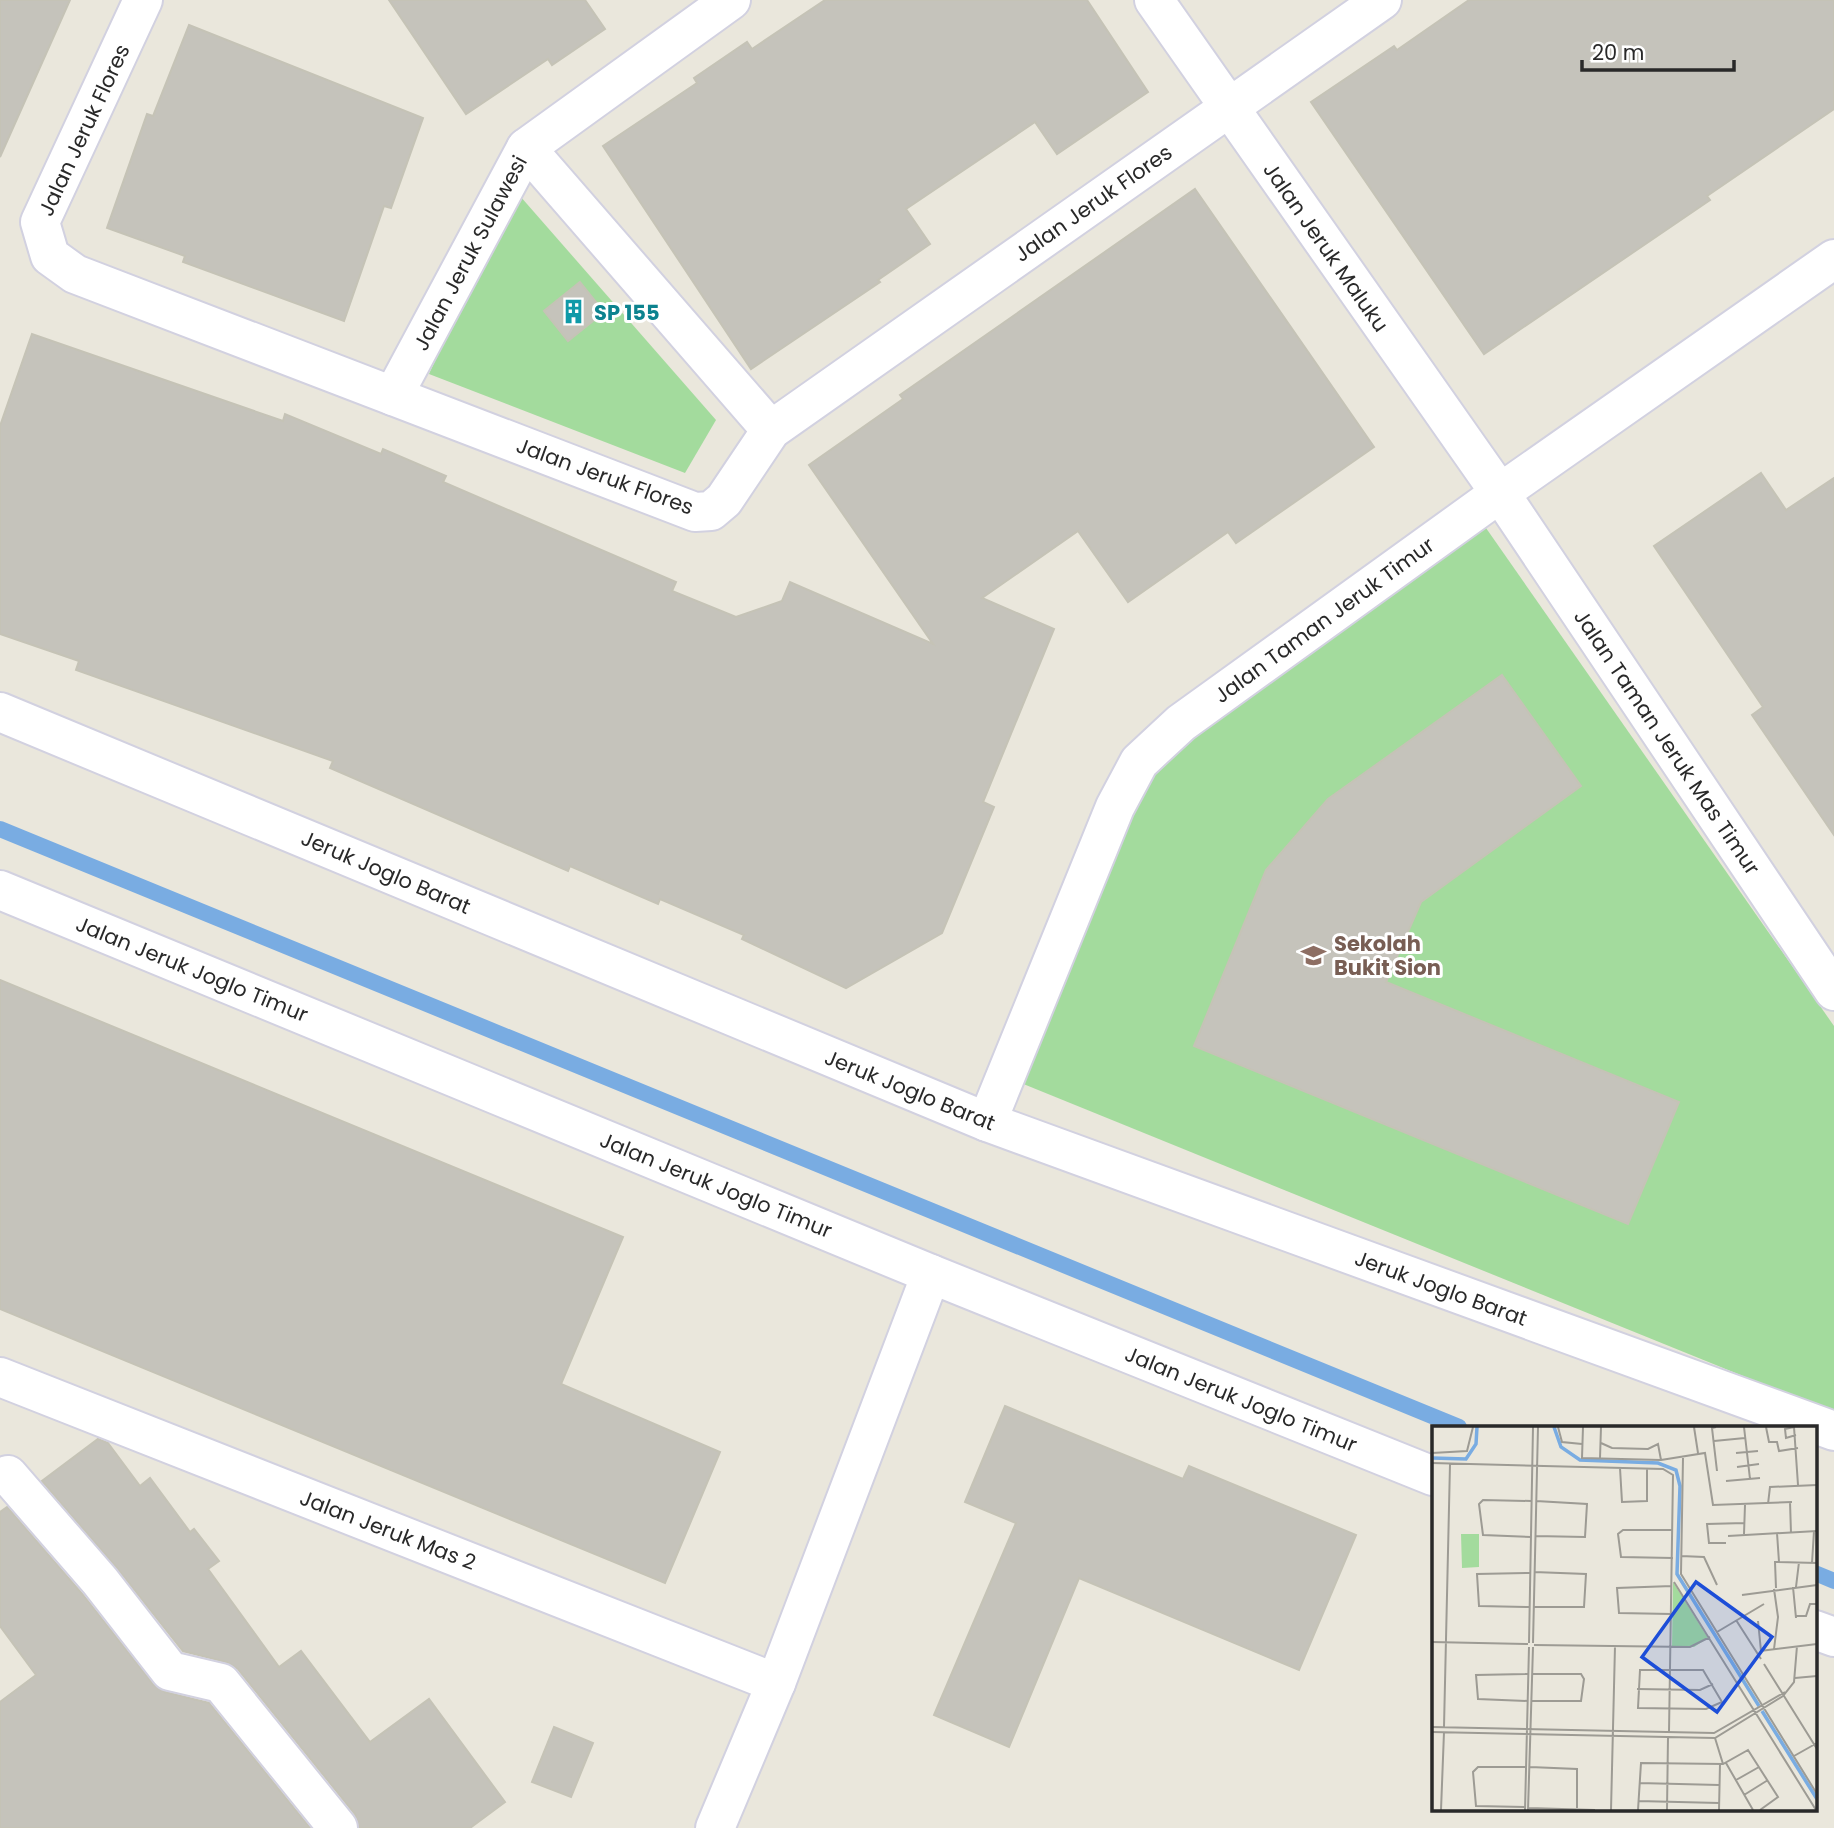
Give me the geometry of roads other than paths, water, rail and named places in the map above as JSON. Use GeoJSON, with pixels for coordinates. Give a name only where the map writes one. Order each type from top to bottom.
{"type":"FeatureCollection","features":[{"type":"Feature","properties":{"kind":"street","name":"Jalan Jeruk Flores"},"geometry":{"type":"LineString","coordinates":[[143,0],[40,222],[50,256],[75,274],[695,512],[711,511],[724,500],[771,430],[1382,0]]}},
{"type":"Feature","properties":{"kind":"street","name":"Jalan Jeruk Sulawesi"},"geometry":{"type":"LineString","coordinates":[[393,396],[526,148],[731,0]]}},
{"type":"Feature","properties":{"kind":"street","name":"Jalan Jeruk Maluku"},"geometry":{"type":"LineString","coordinates":[[1154,0],[1500,492]]}},
{"type":"Feature","properties":{"kind":"street"},"geometry":{"type":"LineString","coordinates":[[526,148],[771,430]]}},
{"type":"Feature","properties":{"kind":"street","name":"Jalan Taman Jeruk Timur"},"geometry":{"type":"LineString","coordinates":[[986,1122],[1115,807],[1139,762],[1181,723],[1500,492],[1834,259]]}},
{"type":"Feature","properties":{"kind":"street","name":"Jalan Taman Jeruk Mas Timur"},"geometry":{"type":"LineString","coordinates":[[1500,492],[1834,991]]}},
{"type":"Feature","properties":{"kind":"street","name":"Jeruk Joglo Barat"},"geometry":{"type":"LineString","coordinates":[[0,712],[986,1122],[1834,1431]]}},
{"type":"Feature","properties":{"kind":"street","name":"Jalan Jeruk Joglo Timur"},"geometry":{"type":"LineString","coordinates":[[0,890],[931,1274],[1432,1476]]}},
{"type":"Feature","properties":{"kind":"street"},"geometry":{"type":"LineString","coordinates":[[715,1828],[776,1683],[931,1274]]}},
{"type":"Feature","properties":{"kind":"street","name":"Jalan Jeruk Mas 2"},"geometry":{"type":"LineString","coordinates":[[0,1377],[776,1683]]}},
{"type":"Feature","properties":{"kind":"street"},"geometry":{"type":"LineString","coordinates":[[10,1474],[100,1581],[170,1671],[222,1683],[338,1828]]}},
{"type":"Feature","properties":{"kind":"street"},"geometry":{"type":"LineString","coordinates":[[1816,1630],[1834,1637]]}},
{"type":"Feature","properties":{"kind":"waterway"},"geometry":{"type":"LineString","coordinates":[[0,829],[1457,1426]]}},
{"type":"Feature","properties":{"kind":"waterway"},"geometry":{"type":"LineString","coordinates":[[1816,1573],[1834,1581]]}},
{"type":"Feature","properties":{"kind":"place","name":"SP 155"},"geometry":{"type":"Point","coordinates":[574,312]}},
{"type":"Feature","properties":{"kind":"place","name":"Sekolah Bukit Sion"},"geometry":{"type":"Point","coordinates":[1314,955]}}]}
